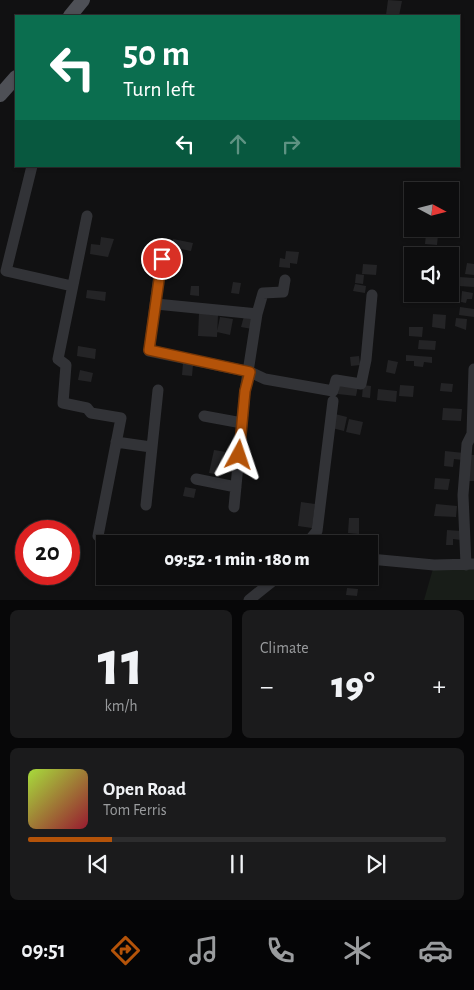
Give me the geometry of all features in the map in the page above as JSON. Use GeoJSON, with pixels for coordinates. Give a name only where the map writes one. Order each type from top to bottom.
{"type":"FeatureCollection","features":[{"type":"Feature","properties":{"kind":"main road"},"geometry":{"type":"LineString","coordinates":[[71,15],[83,0]]}},
{"type":"Feature","properties":{"kind":"main road"},"geometry":{"type":"LineString","coordinates":[[0,95],[15,78]]}},
{"type":"Feature","properties":{"kind":"street"},"geometry":{"type":"LineString","coordinates":[[32,167],[6,272],[72,286]]}},
{"type":"Feature","properties":{"kind":"street"},"geometry":{"type":"LineString","coordinates":[[87,216],[58,359],[66,365],[64,403],[87,408],[91,414],[121,418],[98,535]]}},
{"type":"Feature","properties":{"kind":"street"},"geometry":{"type":"LineString","coordinates":[[162,259],[149,350],[250,372],[265,379],[333,391],[336,380],[361,384],[366,360],[372,295]]}},
{"type":"Feature","properties":{"kind":"street"},"geometry":{"type":"LineString","coordinates":[[234,507],[242,423],[256,314],[263,294],[283,292],[285,280]]}},
{"type":"Feature","properties":{"kind":"street"},"geometry":{"type":"LineString","coordinates":[[156,304],[256,314]]}},
{"type":"Feature","properties":{"kind":"street"},"geometry":{"type":"LineString","coordinates":[[378,559],[434,565],[470,565],[463,495],[467,444],[473,434],[474,369]]}},
{"type":"Feature","properties":{"kind":"street"},"geometry":{"type":"LineString","coordinates":[[146,505],[158,390]]}},
{"type":"Feature","properties":{"kind":"street"},"geometry":{"type":"LineString","coordinates":[[313,535],[317,530],[333,401]]}},
{"type":"Feature","properties":{"kind":"street"},"geometry":{"type":"LineString","coordinates":[[204,416],[242,423]]}},
{"type":"Feature","properties":{"kind":"street"},"geometry":{"type":"LineString","coordinates":[[116,442],[151,447]]}},
{"type":"Feature","properties":{"kind":"street"},"geometry":{"type":"LineString","coordinates":[[196,479],[236,487]]}},
{"type":"Feature","properties":{"kind":"street"},"geometry":{"type":"LineString","coordinates":[[249,600],[268,585]]}},
{"type":"Feature","properties":{"kind":"shaded area"},"geometry":{"type":"Polygon","coordinates":[[[474,564],[474,600],[424,600],[434,565],[474,564]]]}},
{"type":"Feature","properties":{"kind":"building"},"geometry":{"type":"Polygon","coordinates":[[[388,0],[402,1],[399,15],[386,15],[388,0]]]}},
{"type":"Feature","properties":{"kind":"building"},"geometry":{"type":"Polygon","coordinates":[[[101,237],[114,239],[108,257],[90,254],[91,244],[100,245],[101,237]]]}},
{"type":"Feature","properties":{"kind":"building"},"geometry":{"type":"Polygon","coordinates":[[[426,238],[438,238],[437,245],[425,244],[426,238]]]}},
{"type":"Feature","properties":{"kind":"building"},"geometry":{"type":"Polygon","coordinates":[[[173,239],[193,243],[191,251],[171,247],[173,239]]]}},
{"type":"Feature","properties":{"kind":"building"},"geometry":{"type":"Polygon","coordinates":[[[286,251],[299,252],[297,264],[290,263],[290,268],[279,267],[280,258],[285,259],[286,251]]]}},
{"type":"Feature","properties":{"kind":"building"},"geometry":{"type":"Polygon","coordinates":[[[467,263],[474,264],[474,275],[465,274],[467,263]]]}},
{"type":"Feature","properties":{"kind":"building"},"geometry":{"type":"Polygon","coordinates":[[[363,264],[377,265],[376,275],[362,274],[363,264]]]}},
{"type":"Feature","properties":{"kind":"building"},"geometry":{"type":"Polygon","coordinates":[[[356,274],[364,275],[363,284],[355,283],[356,274]]]}},
{"type":"Feature","properties":{"kind":"building"},"geometry":{"type":"Polygon","coordinates":[[[459,277],[474,278],[474,287],[459,286],[459,277]]]}},
{"type":"Feature","properties":{"kind":"building"},"geometry":{"type":"Polygon","coordinates":[[[233,282],[241,283],[239,294],[231,293],[233,282]]]}},
{"type":"Feature","properties":{"kind":"building"},"geometry":{"type":"Polygon","coordinates":[[[355,284],[366,286],[365,293],[353,291],[355,284]]]}},
{"type":"Feature","properties":{"kind":"building"},"geometry":{"type":"Polygon","coordinates":[[[191,286],[199,286],[199,296],[190,295],[191,286]]]}},
{"type":"Feature","properties":{"kind":"building"},"geometry":{"type":"Polygon","coordinates":[[[87,290],[106,292],[105,301],[86,298],[87,290]]]}},
{"type":"Feature","properties":{"kind":"building"},"geometry":{"type":"Polygon","coordinates":[[[462,291],[473,293],[472,299],[467,299],[466,303],[461,302],[462,291]]]}},
{"type":"Feature","properties":{"kind":"building"},"geometry":{"type":"Polygon","coordinates":[[[460,307],[474,309],[474,317],[459,315],[460,307]]]}},
{"type":"Feature","properties":{"kind":"building"},"geometry":{"type":"Polygon","coordinates":[[[199,313],[218,315],[217,337],[198,336],[199,313]]]}},
{"type":"Feature","properties":{"kind":"building"},"geometry":{"type":"Polygon","coordinates":[[[433,314],[446,315],[445,329],[432,327],[433,314]]]}},
{"type":"Feature","properties":{"kind":"building"},"geometry":{"type":"Polygon","coordinates":[[[244,316],[254,318],[252,329],[241,327],[244,316]]]}},
{"type":"Feature","properties":{"kind":"building"},"geometry":{"type":"Polygon","coordinates":[[[220,317],[233,319],[230,335],[217,332],[220,317]]]}},
{"type":"Feature","properties":{"kind":"building"},"geometry":{"type":"Polygon","coordinates":[[[456,318],[467,319],[466,330],[455,326],[456,318]]]}},
{"type":"Feature","properties":{"kind":"building"},"geometry":{"type":"Polygon","coordinates":[[[409,327],[423,327],[422,337],[409,336],[409,327]]]}},
{"type":"Feature","properties":{"kind":"building"},"geometry":{"type":"Polygon","coordinates":[[[419,340],[436,341],[435,350],[418,349],[419,340]]]}},
{"type":"Feature","properties":{"kind":"building"},"geometry":{"type":"Polygon","coordinates":[[[78,346],[96,349],[95,359],[77,356],[78,346]]]}},
{"type":"Feature","properties":{"kind":"building"},"geometry":{"type":"Polygon","coordinates":[[[406,355],[432,357],[432,363],[424,362],[423,367],[414,366],[414,361],[406,361],[406,355]]]}},
{"type":"Feature","properties":{"kind":"building"},"geometry":{"type":"Polygon","coordinates":[[[359,356],[360,365],[351,366],[350,357],[359,356]]]}},
{"type":"Feature","properties":{"kind":"building"},"geometry":{"type":"Polygon","coordinates":[[[388,360],[398,362],[395,374],[386,372],[388,360]]]}},
{"type":"Feature","properties":{"kind":"building"},"geometry":{"type":"Polygon","coordinates":[[[183,363],[193,365],[192,376],[182,375],[183,363]]]}},
{"type":"Feature","properties":{"kind":"building"},"geometry":{"type":"Polygon","coordinates":[[[80,370],[93,373],[91,382],[78,380],[80,370]]]}},
{"type":"Feature","properties":{"kind":"building"},"geometry":{"type":"Polygon","coordinates":[[[340,383],[358,386],[356,396],[338,394],[340,383]]]}},
{"type":"Feature","properties":{"kind":"building"},"geometry":{"type":"Polygon","coordinates":[[[441,383],[453,384],[452,392],[440,391],[441,383]]]}},
{"type":"Feature","properties":{"kind":"building"},"geometry":{"type":"Polygon","coordinates":[[[363,385],[371,386],[370,398],[362,397],[363,385]]]}},
{"type":"Feature","properties":{"kind":"building"},"geometry":{"type":"Polygon","coordinates":[[[400,385],[414,386],[413,397],[399,396],[400,385]]]}},
{"type":"Feature","properties":{"kind":"building"},"geometry":{"type":"Polygon","coordinates":[[[378,389],[397,391],[396,402],[377,400],[378,389]]]}},
{"type":"Feature","properties":{"kind":"building"},"geometry":{"type":"Polygon","coordinates":[[[443,408],[462,409],[461,421],[442,420],[443,408]]]}},
{"type":"Feature","properties":{"kind":"building"},"geometry":{"type":"Polygon","coordinates":[[[335,414],[347,417],[344,431],[332,428],[335,414]]]}},
{"type":"Feature","properties":{"kind":"building"},"geometry":{"type":"Polygon","coordinates":[[[349,419],[363,422],[360,435],[346,432],[349,419]]]}},
{"type":"Feature","properties":{"kind":"building"},"geometry":{"type":"Polygon","coordinates":[[[214,450],[226,452],[221,475],[209,473],[214,450]]]}},
{"type":"Feature","properties":{"kind":"building"},"geometry":{"type":"Polygon","coordinates":[[[445,451],[464,453],[463,460],[454,459],[453,467],[444,466],[445,451]]]}},
{"type":"Feature","properties":{"kind":"building"},"geometry":{"type":"Polygon","coordinates":[[[468,455],[474,455],[474,481],[468,481],[468,455]]]}},
{"type":"Feature","properties":{"kind":"building"},"geometry":{"type":"Polygon","coordinates":[[[435,478],[450,479],[448,490],[434,489],[435,478]]]}},
{"type":"Feature","properties":{"kind":"building"},"geometry":{"type":"Polygon","coordinates":[[[185,487],[196,489],[194,498],[183,496],[185,487]]]}},
{"type":"Feature","properties":{"kind":"building"},"geometry":{"type":"Polygon","coordinates":[[[301,502],[315,504],[312,528],[298,526],[301,502]]]}},
{"type":"Feature","properties":{"kind":"building"},"geometry":{"type":"Polygon","coordinates":[[[436,504],[457,506],[456,517],[434,516],[436,504]]]}},
{"type":"Feature","properties":{"kind":"building"},"geometry":{"type":"Polygon","coordinates":[[[349,518],[359,518],[359,534],[348,533],[349,518]]]}},
{"type":"Feature","properties":{"kind":"building"},"geometry":{"type":"Polygon","coordinates":[[[447,530],[461,531],[461,540],[453,539],[453,545],[446,545],[447,530]]]}},
{"type":"Feature","properties":{"kind":"building"},"geometry":{"type":"Polygon","coordinates":[[[347,588],[358,589],[357,596],[346,595],[347,588]]]}},
{"type":"Feature","properties":{"kind":"route"},"geometry":{"type":"LineString","coordinates":[[162,259],[149,350],[250,372],[245,391],[239,455]]}}]}
